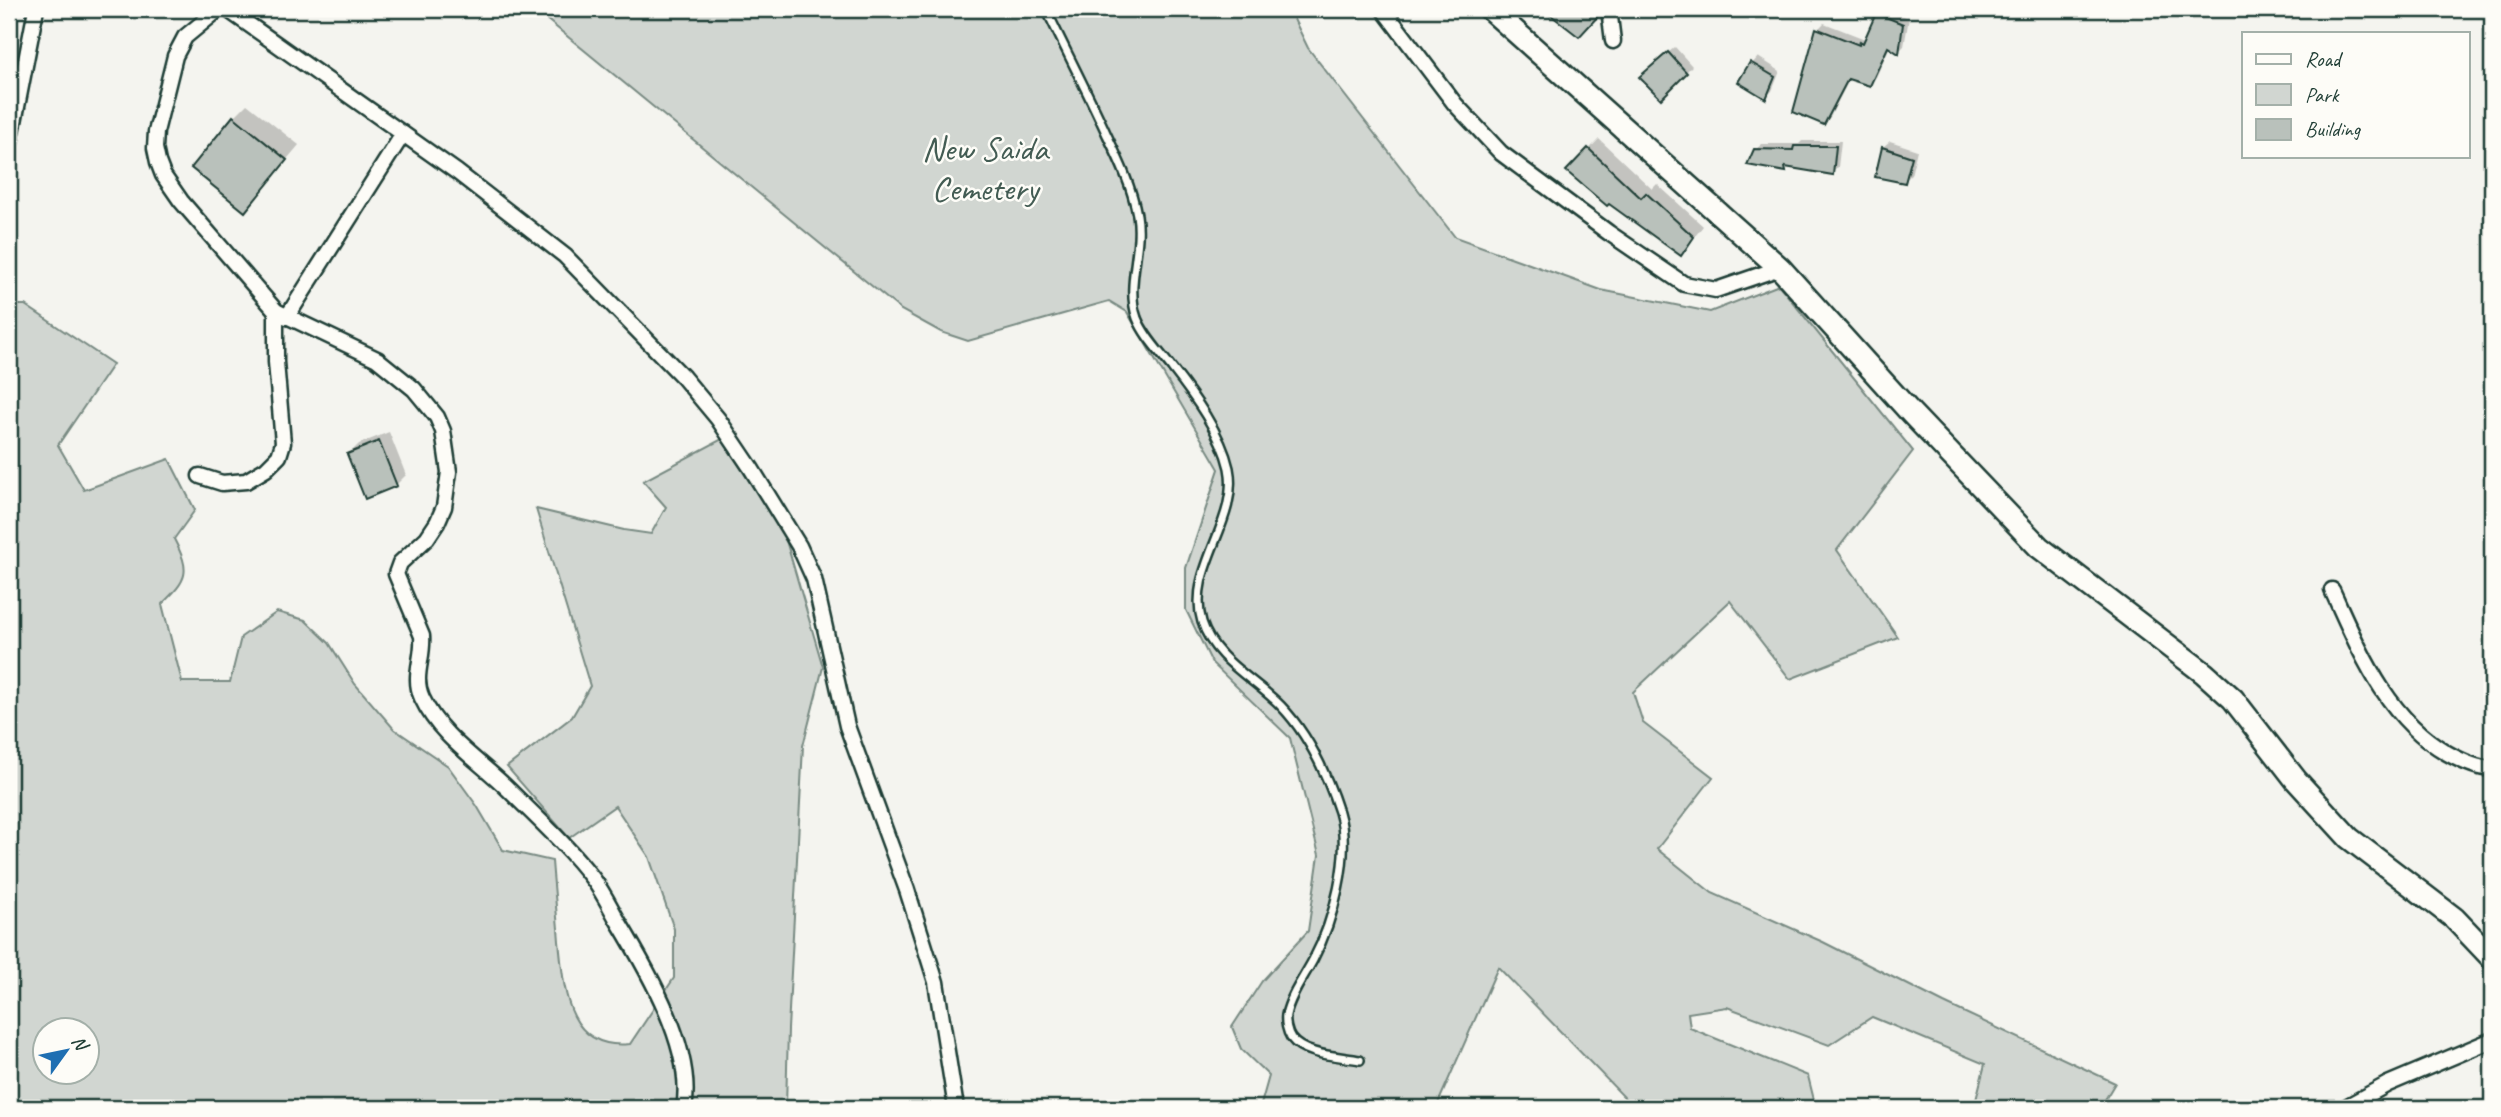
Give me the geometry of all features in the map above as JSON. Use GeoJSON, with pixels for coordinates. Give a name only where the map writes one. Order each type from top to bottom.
{"type":"FeatureCollection","features":[{"type":"Feature","properties":{"kind":"street"},"geometry":{"type":"LineString","coordinates":[[9,148],[36,9]]}},
{"type":"Feature","properties":{"kind":"street"},"geometry":{"type":"LineString","coordinates":[[219,9],[194,29],[180,46],[156,132],[155,148],[163,175],[181,201],[264,299],[282,314],[377,359],[414,389],[437,417],[443,431],[449,472],[444,507],[427,538],[400,563],[396,574],[422,636],[423,646],[416,677],[418,689],[430,713],[458,745],[562,843],[594,881],[630,941],[667,1014],[683,1071],[684,1108]]}},
{"type":"Feature","properties":{"kind":"street"},"geometry":{"type":"LineString","coordinates":[[227,9],[457,172],[565,256],[648,340],[718,419],[799,546],[814,579],[847,726],[907,890],[936,982],[956,1108]]}},
{"type":"Feature","properties":{"kind":"street"},"geometry":{"type":"LineString","coordinates":[[1382,9],[1455,104],[1501,153],[1684,284],[1716,290],[1780,268]]}},
{"type":"Feature","properties":{"kind":"street"},"geometry":{"type":"LineString","coordinates":[[1490,9],[1780,268],[1911,413],[2039,547],[2204,673],[2233,699],[2296,780],[2349,838],[2454,918],[2492,958]]}},
{"type":"Feature","properties":{"kind":"street"},"geometry":{"type":"LineString","coordinates":[[1609,9],[1613,41]]}},
{"type":"Feature","properties":{"kind":"street"},"geometry":{"type":"LineString","coordinates":[[200,476],[222,483],[246,481],[266,469],[279,456],[283,443],[276,362],[282,314],[403,134]]}},
{"type":"Feature","properties":{"kind":"street"},"geometry":{"type":"LineString","coordinates":[[2332,590],[2369,669],[2402,718],[2429,743],[2450,755],[2461,761],[2492,769]]}},
{"type":"Feature","properties":{"kind":"street"},"geometry":{"type":"LineString","coordinates":[[2344,1108],[2388,1084],[2492,1040]]}},
{"type":"Feature","properties":{"kind":"lane"},"geometry":{"type":"LineString","coordinates":[[1046,9],[1114,149],[1131,191],[1138,236],[1132,296],[1139,322],[1193,396],[1222,447],[1228,467],[1231,483],[1228,500],[1201,587],[1199,604],[1202,622],[1222,654],[1283,708],[1308,742],[1326,778],[1340,816],[1342,850],[1335,905],[1326,932],[1291,1003],[1286,1016],[1286,1026],[1298,1045],[1309,1050],[1360,1059]]}},
{"type":"Feature","properties":{"kind":"green space","name":"New Saida Cemetery"},"geometry":{"type":"Polygon","coordinates":[[[534,9],[1289,9],[1308,48],[1455,237],[1601,290],[1710,312],[1779,285],[1913,451],[1837,550],[1898,637],[1790,679],[1730,601],[1633,692],[1643,723],[1713,777],[1657,849],[1712,893],[1823,942],[1944,1003],[2115,1083],[2100,1108],[1974,1108],[1985,1064],[1872,1017],[1829,1045],[1727,1007],[1688,1013],[1690,1028],[1808,1076],[1816,1108],[1631,1108],[1624,1097],[1498,967],[1436,1108],[1395,1108],[1346,1102],[1348,1108],[1260,1108],[1269,1076],[1241,1049],[1232,1027],[1262,981],[1308,931],[1319,855],[1290,738],[1212,663],[1186,610],[1186,568],[1219,469],[1127,312],[1109,301],[968,341],[941,332],[901,310],[534,9]]]}},
{"type":"Feature","properties":{"kind":"green space"},"geometry":{"type":"Polygon","coordinates":[[[9,305],[25,305],[113,364],[58,445],[84,490],[169,459],[195,510],[174,539],[185,567],[182,581],[162,604],[182,682],[230,682],[241,637],[277,612],[305,620],[329,643],[355,684],[394,729],[448,766],[477,806],[503,850],[552,861],[563,978],[572,1013],[581,1027],[593,1037],[609,1044],[630,1044],[674,978],[674,929],[649,857],[615,806],[569,838],[507,767],[572,717],[590,686],[536,509],[651,534],[666,507],[643,481],[722,439],[785,537],[823,667],[803,746],[786,1108],[9,1108],[9,305]]]}},
{"type":"Feature","properties":{"kind":"building"},"geometry":{"type":"Polygon","coordinates":[[[1543,9],[1600,9],[1600,14],[1579,37],[1543,9]]]}},
{"type":"Feature","properties":{"kind":"building"},"geometry":{"type":"Polygon","coordinates":[[[1876,13],[1903,24],[1899,54],[1888,47],[1870,86],[1848,79],[1824,125],[1793,112],[1816,28],[1859,45],[1860,41],[1863,43],[1876,13]]]}},
{"type":"Feature","properties":{"kind":"building"},"geometry":{"type":"Polygon","coordinates":[[[1668,52],[1687,73],[1661,99],[1639,77],[1668,52]]]}},
{"type":"Feature","properties":{"kind":"building"},"geometry":{"type":"Polygon","coordinates":[[[1750,62],[1775,77],[1766,99],[1738,82],[1750,62]]]}},
{"type":"Feature","properties":{"kind":"building"},"geometry":{"type":"Polygon","coordinates":[[[233,116],[287,160],[245,212],[191,168],[233,116]]]}},
{"type":"Feature","properties":{"kind":"building"},"geometry":{"type":"Polygon","coordinates":[[[1794,146],[1836,146],[1833,175],[1785,167],[1786,172],[1747,165],[1754,149],[1793,150],[1794,146]]]}},
{"type":"Feature","properties":{"kind":"building"},"geometry":{"type":"Polygon","coordinates":[[[1882,147],[1912,157],[1905,183],[1875,177],[1882,147]]]}},
{"type":"Feature","properties":{"kind":"building"},"geometry":{"type":"Polygon","coordinates":[[[1588,148],[1641,198],[1646,193],[1694,237],[1681,256],[1609,204],[1607,206],[1566,171],[1588,148]]]}},
{"type":"Feature","properties":{"kind":"building"},"geometry":{"type":"Polygon","coordinates":[[[379,441],[397,486],[365,499],[347,454],[379,441]]]}}]}
